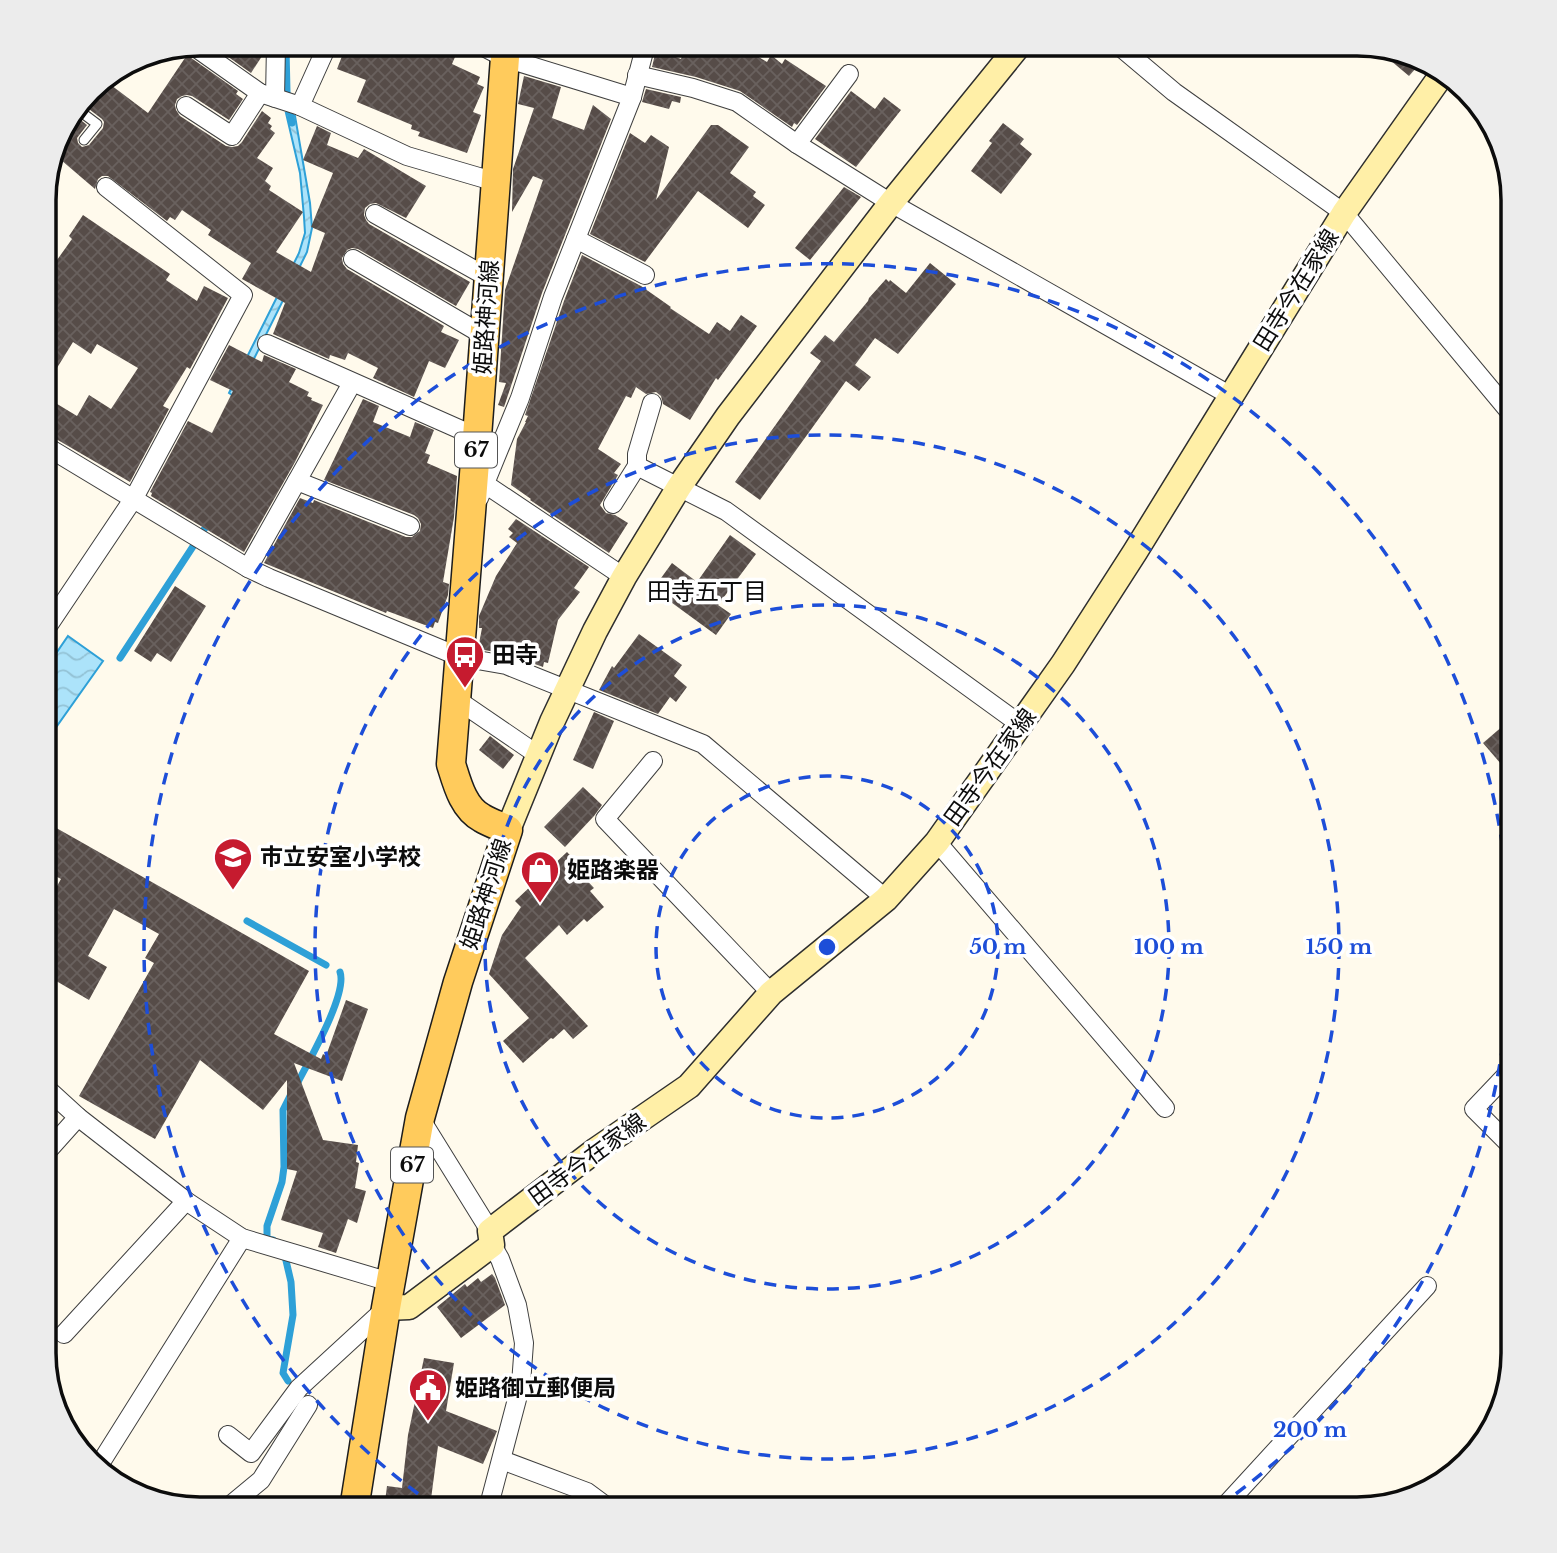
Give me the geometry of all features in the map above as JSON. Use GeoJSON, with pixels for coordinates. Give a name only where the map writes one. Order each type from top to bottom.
{"type":"FeatureCollection","features":[{"type":"Feature","properties":{"kind":"main road","name":"姫路神河線"},"geometry":{"type":"LineString","coordinates":[[356,1497],[420,1118],[458,982],[508,830],[480,818],[466,804],[451,764],[506,56]]}},
{"type":"Feature","properties":{"kind":"main road"},"geometry":{"type":"LineString","coordinates":[[508,830],[567,690],[624,577],[680,487],[728,416],[891,203],[1010,56]]}},
{"type":"Feature","properties":{"kind":"main road","name":"田寺今在家線"},"geometry":{"type":"LineString","coordinates":[[388,1295],[409,1307],[596,1150],[689,1086],[771,993],[886,899],[937,842],[1063,664],[1344,213],[1437,81]]}},
{"type":"Feature","properties":{"kind":"street"},"geometry":{"type":"LineString","coordinates":[[209,56],[268,95],[300,106],[407,156],[496,182]]}},
{"type":"Feature","properties":{"kind":"street"},"geometry":{"type":"LineString","coordinates":[[186,106],[232,136],[268,95],[273,56]]}},
{"type":"Feature","properties":{"kind":"street"},"geometry":{"type":"LineString","coordinates":[[300,106],[323,56]]}},
{"type":"Feature","properties":{"kind":"street"},"geometry":{"type":"LineString","coordinates":[[520,56],[632,97]]}},
{"type":"Feature","properties":{"kind":"street"},"geometry":{"type":"LineString","coordinates":[[471,513],[520,398],[553,297],[632,97],[643,56]]}},
{"type":"Feature","properties":{"kind":"street"},"geometry":{"type":"LineString","coordinates":[[1131,56],[1174,92],[1344,213],[1501,402]]}},
{"type":"Feature","properties":{"kind":"street"},"geometry":{"type":"LineString","coordinates":[[637,75],[737,102],[797,144],[891,203],[1231,396]]}},
{"type":"Feature","properties":{"kind":"street"},"geometry":{"type":"LineString","coordinates":[[797,144],[849,75]]}},
{"type":"Feature","properties":{"kind":"street"},"geometry":{"type":"LineString","coordinates":[[56,614],[134,498],[243,295],[106,187]]}},
{"type":"Feature","properties":{"kind":"street"},"geometry":{"type":"LineString","coordinates":[[375,214],[489,278]]}},
{"type":"Feature","properties":{"kind":"street"},"geometry":{"type":"LineString","coordinates":[[576,239],[645,275]]}},
{"type":"Feature","properties":{"kind":"street"},"geometry":{"type":"LineString","coordinates":[[353,259],[485,336]]}},
{"type":"Feature","properties":{"kind":"street"},"geometry":{"type":"LineString","coordinates":[[267,344],[477,437]]}},
{"type":"Feature","properties":{"kind":"street"},"geometry":{"type":"LineString","coordinates":[[248,568],[352,383]]}},
{"type":"Feature","properties":{"kind":"street"},"geometry":{"type":"LineString","coordinates":[[612,503],[637,466],[637,454],[652,402]]}},
{"type":"Feature","properties":{"kind":"street"},"geometry":{"type":"LineString","coordinates":[[56,452],[248,568],[460,657],[506,665],[703,744],[886,899]]}},
{"type":"Feature","properties":{"kind":"street"},"geometry":{"type":"LineString","coordinates":[[637,466],[726,511],[1021,725]]}},
{"type":"Feature","properties":{"kind":"street"},"geometry":{"type":"LineString","coordinates":[[298,481],[410,526]]}},
{"type":"Feature","properties":{"kind":"street"},"geometry":{"type":"LineString","coordinates":[[485,484],[624,577]]}},
{"type":"Feature","properties":{"kind":"street"},"geometry":{"type":"LineString","coordinates":[[456,699],[538,755]]}},
{"type":"Feature","properties":{"kind":"street"},"geometry":{"type":"LineString","coordinates":[[653,761],[605,819],[771,993]]}},
{"type":"Feature","properties":{"kind":"street"},"geometry":{"type":"LineString","coordinates":[[937,842],[1165,1108]]}},
{"type":"Feature","properties":{"kind":"street"},"geometry":{"type":"LineString","coordinates":[[1501,1081],[1474,1109],[1501,1136]]}},
{"type":"Feature","properties":{"kind":"street"},"geometry":{"type":"LineString","coordinates":[[56,1097],[186,1201],[242,1238],[388,1295],[299,1388],[251,1452],[229,1435]]}},
{"type":"Feature","properties":{"kind":"street"},"geometry":{"type":"LineString","coordinates":[[56,1142],[78,1117]]}},
{"type":"Feature","properties":{"kind":"street"},"geometry":{"type":"LineString","coordinates":[[420,1118],[491,1238],[517,1305],[524,1343],[521,1384],[491,1497]]}},
{"type":"Feature","properties":{"kind":"street"},"geometry":{"type":"LineString","coordinates":[[64,1335],[186,1201]]}},
{"type":"Feature","properties":{"kind":"street"},"geometry":{"type":"LineString","coordinates":[[103,1459],[242,1238]]}},
{"type":"Feature","properties":{"kind":"street"},"geometry":{"type":"LineString","coordinates":[[1233,1497],[1427,1286]]}},
{"type":"Feature","properties":{"kind":"street"},"geometry":{"type":"LineString","coordinates":[[240,1497],[261,1480],[308,1405]]}},
{"type":"Feature","properties":{"kind":"street"},"geometry":{"type":"LineString","coordinates":[[502,1460],[593,1497]]}},
{"type":"Feature","properties":{"kind":"lane"},"geometry":{"type":"LineString","coordinates":[[84,115],[97,124],[85,140]]}},
{"type":"Feature","properties":{"kind":"water"},"geometry":{"type":"Polygon","coordinates":[[[286,113],[295,116],[312,228],[307,252],[235,397],[229,393],[299,253],[305,233],[300,173],[286,113]]]}},
{"type":"Feature","properties":{"kind":"water"},"geometry":{"type":"Polygon","coordinates":[[[68,636],[103,661],[56,727],[56,654],[68,636]]]}},
{"type":"Feature","properties":{"kind":"building"},"geometry":{"type":"Polygon","coordinates":[[[189,56],[238,91],[236,94],[243,99],[229,120],[192,96],[182,96],[177,99],[175,105],[180,116],[226,146],[232,147],[242,142],[262,111],[271,118],[268,123],[275,133],[257,158],[273,168],[265,181],[271,186],[269,190],[303,212],[276,252],[311,272],[325,233],[311,227],[333,173],[303,160],[317,126],[331,133],[327,145],[358,158],[364,149],[426,186],[406,218],[376,203],[365,208],[364,215],[369,224],[470,282],[456,306],[358,249],[347,250],[342,258],[347,269],[444,326],[441,332],[459,340],[445,368],[429,361],[414,397],[373,378],[378,368],[348,353],[345,360],[330,355],[329,359],[273,334],[285,303],[242,279],[251,263],[208,235],[211,230],[182,210],[175,220],[170,217],[167,221],[108,176],[98,179],[95,189],[62,161],[80,120],[87,125],[77,138],[82,147],[89,145],[103,128],[102,119],[89,109],[112,86],[148,113],[186,57],[189,56]]]}},
{"type":"Feature","properties":{"kind":"building"},"geometry":{"type":"Polygon","coordinates":[[[227,56],[262,56],[251,73],[227,56]]]}},
{"type":"Feature","properties":{"kind":"building"},"geometry":{"type":"Polygon","coordinates":[[[342,56],[455,56],[452,64],[480,77],[477,84],[484,87],[473,112],[481,115],[467,153],[418,136],[420,132],[411,129],[412,125],[357,102],[366,80],[337,69],[342,56]]]}},
{"type":"Feature","properties":{"kind":"building"},"geometry":{"type":"Polygon","coordinates":[[[655,56],[681,59],[682,56],[757,56],[767,62],[772,56],[782,64],[785,59],[826,86],[797,125],[794,123],[792,127],[740,91],[652,67],[655,56]]]}},
{"type":"Feature","properties":{"kind":"building"},"geometry":{"type":"Polygon","coordinates":[[[1390,60],[1416,69],[1409,76],[1390,60]]]}},
{"type":"Feature","properties":{"kind":"building"},"geometry":{"type":"Polygon","coordinates":[[[524,76],[561,87],[552,118],[584,130],[593,105],[611,119],[542,293],[504,407],[498,405],[506,383],[499,382],[505,290],[543,180],[533,176],[512,212],[513,169],[534,108],[518,104],[524,76]]]}},
{"type":"Feature","properties":{"kind":"building"},"geometry":{"type":"Polygon","coordinates":[[[646,89],[681,97],[680,103],[672,101],[669,109],[642,102],[646,89]]]}},
{"type":"Feature","properties":{"kind":"building"},"geometry":{"type":"Polygon","coordinates":[[[851,91],[875,109],[884,97],[901,110],[856,167],[815,139],[851,91]]]}},
{"type":"Feature","properties":{"kind":"building"},"geometry":{"type":"Polygon","coordinates":[[[1003,123],[1024,139],[1020,144],[1032,154],[1001,194],[971,171],[1003,123]]]}},
{"type":"Feature","properties":{"kind":"building"},"geometry":{"type":"Polygon","coordinates":[[[711,125],[718,125],[749,147],[730,173],[756,192],[753,196],[765,205],[748,228],[698,191],[645,262],[590,234],[630,133],[645,143],[651,135],[669,147],[656,200],[711,125]]]}},
{"type":"Feature","properties":{"kind":"building"},"geometry":{"type":"Polygon","coordinates":[[[844,187],[861,197],[810,260],[795,248],[844,187]]]}},
{"type":"Feature","properties":{"kind":"building"},"geometry":{"type":"Polygon","coordinates":[[[83,215],[170,274],[166,280],[197,301],[204,286],[228,298],[190,369],[187,367],[163,406],[169,409],[130,482],[56,439],[56,403],[77,416],[89,395],[111,409],[138,368],[97,344],[91,354],[73,342],[56,370],[56,261],[72,239],[69,236],[83,215]]]}},
{"type":"Feature","properties":{"kind":"building"},"geometry":{"type":"Polygon","coordinates":[[[582,255],[641,286],[709,334],[717,322],[730,331],[741,315],[757,326],[718,380],[716,378],[690,420],[663,404],[661,396],[656,392],[646,394],[636,387],[631,398],[626,396],[598,449],[621,464],[614,473],[618,475],[600,505],[606,513],[628,523],[609,553],[511,485],[517,439],[526,422],[528,416],[525,415],[582,255]]]}},
{"type":"Feature","properties":{"kind":"building"},"geometry":{"type":"Polygon","coordinates":[[[930,263],[956,284],[898,354],[875,338],[855,365],[871,377],[859,391],[846,381],[760,500],[735,482],[821,361],[810,353],[825,335],[834,342],[886,279],[906,293],[930,263]]]}},
{"type":"Feature","properties":{"kind":"building"},"geometry":{"type":"Polygon","coordinates":[[[229,345],[262,362],[264,355],[296,369],[289,382],[309,392],[307,396],[312,398],[311,400],[323,405],[295,462],[244,552],[151,496],[150,492],[188,421],[212,433],[233,391],[210,380],[229,345]]]}},
{"type":"Feature","properties":{"kind":"building"},"geometry":{"type":"Polygon","coordinates":[[[363,399],[379,406],[373,422],[410,437],[415,422],[434,430],[425,453],[430,455],[427,463],[457,476],[454,517],[443,582],[449,584],[448,595],[438,623],[435,622],[433,628],[387,611],[386,613],[264,563],[300,498],[313,503],[314,500],[406,537],[412,537],[420,531],[421,524],[414,515],[324,480],[363,399]]]}},
{"type":"Feature","properties":{"kind":"building"},"geometry":{"type":"Polygon","coordinates":[[[516,519],[589,567],[574,588],[580,592],[558,620],[548,663],[544,662],[543,667],[508,654],[478,649],[482,628],[479,628],[479,616],[496,576],[517,543],[509,537],[513,533],[508,529],[516,519]]]}},
{"type":"Feature","properties":{"kind":"building"},"geometry":{"type":"Polygon","coordinates":[[[730,535],[756,554],[718,605],[731,614],[716,635],[653,589],[672,563],[697,582],[730,535]]]}},
{"type":"Feature","properties":{"kind":"building"},"geometry":{"type":"Polygon","coordinates":[[[175,586],[206,606],[171,662],[157,653],[151,662],[134,651],[175,586]]]}},
{"type":"Feature","properties":{"kind":"building"},"geometry":{"type":"Polygon","coordinates":[[[639,634],[682,665],[674,676],[687,687],[676,702],[670,697],[658,714],[599,690],[612,666],[614,668],[639,634]]]}},
{"type":"Feature","properties":{"kind":"building"},"geometry":{"type":"Polygon","coordinates":[[[594,712],[614,721],[593,769],[573,760],[594,712]]]}},
{"type":"Feature","properties":{"kind":"building"},"geometry":{"type":"Polygon","coordinates":[[[1501,728],[1501,764],[1483,743],[1501,728]]]}},
{"type":"Feature","properties":{"kind":"building"},"geometry":{"type":"Polygon","coordinates":[[[490,736],[514,755],[503,769],[479,750],[490,736]]]}},
{"type":"Feature","properties":{"kind":"building"},"geometry":{"type":"Polygon","coordinates":[[[583,787],[602,805],[565,847],[544,827],[583,787]]]}},
{"type":"Feature","properties":{"kind":"building"},"geometry":{"type":"Polygon","coordinates":[[[56,828],[309,971],[274,1034],[321,1059],[323,1054],[326,1056],[346,1000],[368,1009],[342,1081],[294,1063],[323,1140],[358,1145],[356,1162],[359,1163],[355,1188],[366,1191],[357,1223],[348,1219],[336,1253],[318,1247],[323,1233],[281,1220],[297,1171],[287,1169],[287,1080],[263,1110],[200,1060],[155,1139],[79,1096],[154,963],[145,958],[159,934],[114,909],[88,956],[107,967],[89,1000],[56,981],[56,888],[61,879],[56,876],[56,828]]]}},
{"type":"Feature","properties":{"kind":"building"},"geometry":{"type":"Polygon","coordinates":[[[567,852],[581,867],[577,870],[594,888],[590,891],[604,907],[587,922],[584,919],[567,935],[559,925],[525,958],[588,1026],[573,1039],[564,1029],[523,1063],[503,1041],[529,1018],[489,974],[502,935],[521,907],[515,901],[567,852]]]}},
{"type":"Feature","properties":{"kind":"building"},"geometry":{"type":"Polygon","coordinates":[[[492,1274],[505,1305],[461,1338],[437,1307],[465,1284],[467,1287],[478,1278],[481,1282],[492,1274]]]}},
{"type":"Feature","properties":{"kind":"building"},"geometry":{"type":"Polygon","coordinates":[[[424,1358],[454,1363],[446,1411],[497,1431],[483,1464],[438,1446],[431,1497],[386,1497],[387,1486],[402,1488],[408,1435],[424,1358]]]}},
{"type":"Feature","properties":{"kind":"waterway"},"geometry":{"type":"LineString","coordinates":[[286,56],[287,92],[292,123]]}},
{"type":"Feature","properties":{"kind":"waterway"},"geometry":{"type":"LineString","coordinates":[[120,658],[209,522]]}},
{"type":"Feature","properties":{"kind":"waterway"},"geometry":{"type":"LineString","coordinates":[[247,921],[326,965]]}},
{"type":"Feature","properties":{"kind":"waterway"},"geometry":{"type":"LineString","coordinates":[[296,1086],[332,1012],[341,982],[340,972]]}},
{"type":"Feature","properties":{"kind":"waterway"},"geometry":{"type":"LineString","coordinates":[[273,1240],[267,1239],[267,1226],[282,1182],[283,1110],[290,1096]]}},
{"type":"Feature","properties":{"kind":"waterway"},"geometry":{"type":"LineString","coordinates":[[284,1252],[291,1282],[293,1315],[283,1373],[288,1381]]}},
{"type":"Feature","properties":{"kind":"place","name":"田寺"},"geometry":{"type":"Point","coordinates":[465,689]}},
{"type":"Feature","properties":{"kind":"place","name":"市立安室小学校"},"geometry":{"type":"Point","coordinates":[233,891]}},
{"type":"Feature","properties":{"kind":"place","name":"姫路楽器"},"geometry":{"type":"Point","coordinates":[540,904]}},
{"type":"Feature","properties":{"kind":"place","name":"姫路御立郵便局"},"geometry":{"type":"Point","coordinates":[428,1422]}},
{"type":"Feature","properties":{"kind":"district","name":"田寺五丁目"},"geometry":{"type":"Point","coordinates":[707,592]}}]}
